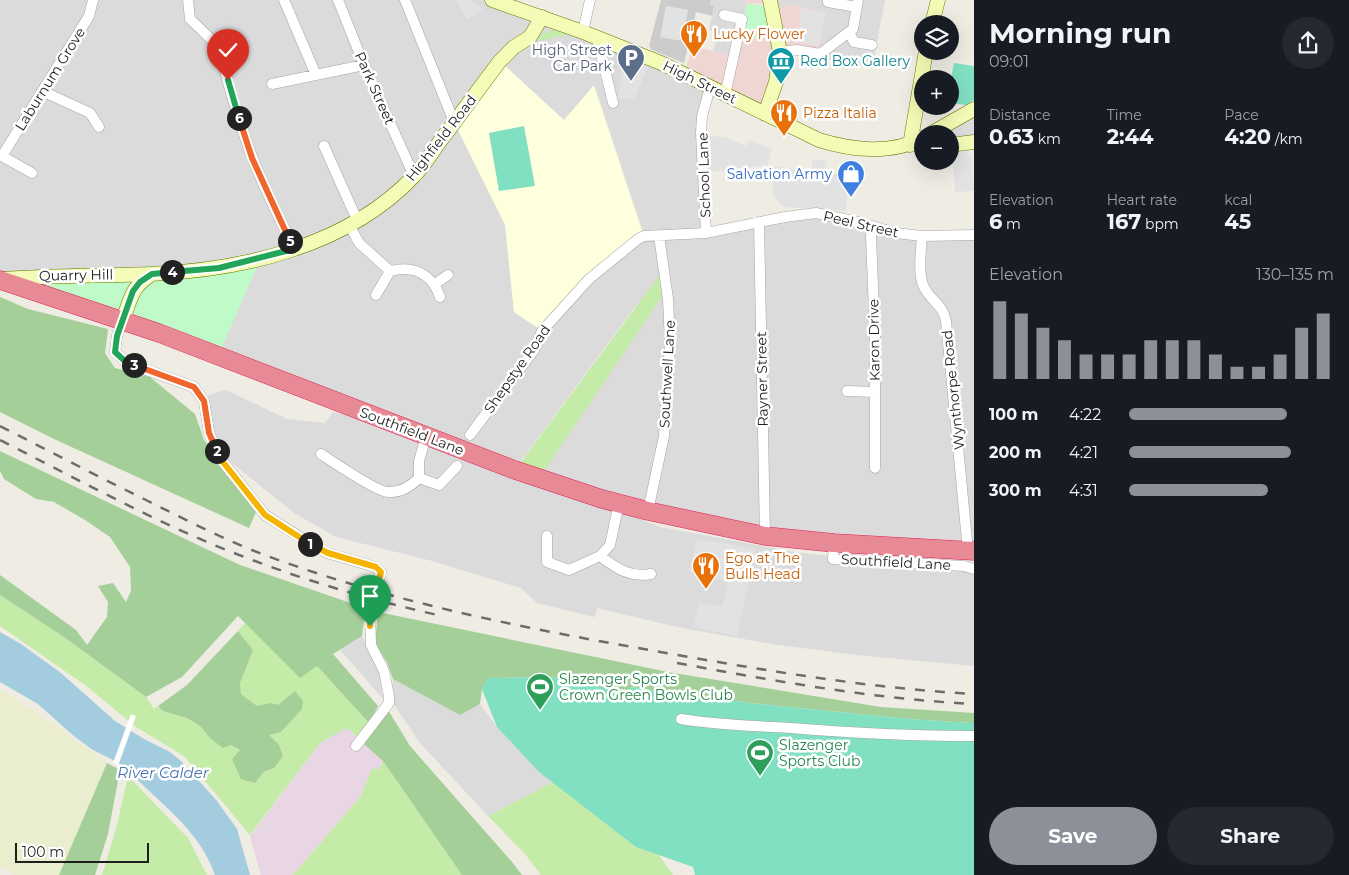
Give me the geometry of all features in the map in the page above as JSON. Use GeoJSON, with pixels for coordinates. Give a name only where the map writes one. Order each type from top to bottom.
{"type":"FeatureCollection","features":[{"type":"Feature","properties":{"kind":"highway","name":"Southfield Lane"},"geometry":{"type":"LineString","coordinates":[[0,280],[159,333],[549,483],[619,503],[765,536],[834,543],[971,551]]}},
{"type":"Feature","properties":{"kind":"main road","name":"High Street"},"geometry":{"type":"LineString","coordinates":[[492,0],[583,32],[661,63],[819,140],[838,146],[886,149],[914,146]]}},
{"type":"Feature","properties":{"kind":"main road"},"geometry":{"type":"LineString","coordinates":[[766,114],[776,82],[780,52],[770,0]]}},
{"type":"Feature","properties":{"kind":"main road"},"geometry":{"type":"LineString","coordinates":[[934,15],[938,0]]}},
{"type":"Feature","properties":{"kind":"main road","name":"Highfield Road"},"geometry":{"type":"LineString","coordinates":[[294,249],[354,224],[386,202],[414,176],[500,61],[514,47],[530,37],[542,17]]}},
{"type":"Feature","properties":{"kind":"main road"},"geometry":{"type":"LineString","coordinates":[[918,125],[925,60]]}},
{"type":"Feature","properties":{"kind":"main road"},"geometry":{"type":"LineString","coordinates":[[946,125],[974,109]]}},
{"type":"Feature","properties":{"kind":"main road"},"geometry":{"type":"LineString","coordinates":[[959,144],[974,142]]}},
{"type":"Feature","properties":{"kind":"main road","name":"Quarry Hill"},"geometry":{"type":"LineString","coordinates":[[0,280],[48,275],[152,274],[219,268],[294,249]]}},
{"type":"Feature","properties":{"kind":"main road"},"geometry":{"type":"LineString","coordinates":[[123,320],[133,291],[140,282],[152,274]]}},
{"type":"Feature","properties":{"kind":"street","name":"Laburnum Grove"},"geometry":{"type":"LineString","coordinates":[[32,173],[1,155],[89,16],[93,0]]}},
{"type":"Feature","properties":{"kind":"street"},"geometry":{"type":"LineString","coordinates":[[188,0],[190,19],[216,44],[252,158],[294,249]]}},
{"type":"Feature","properties":{"kind":"street"},"geometry":{"type":"LineString","coordinates":[[284,0],[316,75]]}},
{"type":"Feature","properties":{"kind":"street","name":"Park Street"},"geometry":{"type":"LineString","coordinates":[[338,0],[364,65],[414,176]]}},
{"type":"Feature","properties":{"kind":"street"},"geometry":{"type":"LineString","coordinates":[[405,0],[454,122]]}},
{"type":"Feature","properties":{"kind":"street"},"geometry":{"type":"LineString","coordinates":[[583,32],[590,0]]}},
{"type":"Feature","properties":{"kind":"street"},"geometry":{"type":"LineString","coordinates":[[780,52],[797,50],[820,54],[853,29],[858,3],[828,2],[828,0]]}},
{"type":"Feature","properties":{"kind":"street"},"geometry":{"type":"LineString","coordinates":[[724,14],[742,19],[725,95]]}},
{"type":"Feature","properties":{"kind":"street"},"geometry":{"type":"LineString","coordinates":[[849,32],[854,42],[872,45]]}},
{"type":"Feature","properties":{"kind":"street"},"geometry":{"type":"LineString","coordinates":[[598,38],[613,103]]}},
{"type":"Feature","properties":{"kind":"street"},"geometry":{"type":"LineString","coordinates":[[272,84],[364,65]]}},
{"type":"Feature","properties":{"kind":"street","name":"School Lane"},"geometry":{"type":"LineString","coordinates":[[706,233],[701,133],[702,116],[710,88]]}},
{"type":"Feature","properties":{"kind":"street"},"geometry":{"type":"LineString","coordinates":[[42,91],[90,113],[98,128]]}},
{"type":"Feature","properties":{"kind":"street"},"geometry":{"type":"LineString","coordinates":[[324,146],[334,169],[359,242],[390,271]]}},
{"type":"Feature","properties":{"kind":"street"},"geometry":{"type":"LineString","coordinates":[[334,169],[344,163]]}},
{"type":"Feature","properties":{"kind":"street","name":"Peel Street"},"geometry":{"type":"LineString","coordinates":[[659,236],[706,233],[785,217],[816,214],[896,234],[922,236],[974,235]]}},
{"type":"Feature","properties":{"kind":"street","name":"Rayner Street"},"geometry":{"type":"LineString","coordinates":[[759,222],[765,536]]}},
{"type":"Feature","properties":{"kind":"street","name":"Karon Drive"},"geometry":{"type":"LineString","coordinates":[[873,227],[871,236],[876,288],[875,392],[877,462]]}},
{"type":"Feature","properties":{"kind":"street","name":"Shepstye Road"},"geometry":{"type":"LineString","coordinates":[[470,435],[534,350],[542,331],[589,279],[638,239],[644,236],[659,236]]}},
{"type":"Feature","properties":{"kind":"street","name":"Southwell Lane"},"geometry":{"type":"LineString","coordinates":[[648,511],[664,436],[670,343],[668,299],[659,236]]}},
{"type":"Feature","properties":{"kind":"street","name":"Wynthorpe Road"},"geometry":{"type":"LineString","coordinates":[[922,236],[921,277],[923,285],[943,310],[946,321],[971,551]]}},
{"type":"Feature","properties":{"kind":"street"},"geometry":{"type":"LineString","coordinates":[[390,271],[402,269],[416,270],[435,284],[440,298]]}},
{"type":"Feature","properties":{"kind":"street"},"geometry":{"type":"LineString","coordinates":[[376,295],[390,271]]}},
{"type":"Feature","properties":{"kind":"street"},"geometry":{"type":"LineString","coordinates":[[435,284],[448,275]]}},
{"type":"Feature","properties":{"kind":"street"},"geometry":{"type":"LineString","coordinates":[[123,320],[117,336],[115,352],[127,363],[194,387],[204,401],[209,433],[219,457],[265,515],[328,553],[376,567],[381,572],[370,608],[371,645],[384,671],[389,704],[356,746]]}},
{"type":"Feature","properties":{"kind":"street","name":"Karon Drive"},"geometry":{"type":"LineString","coordinates":[[848,391],[875,392]]}},
{"type":"Feature","properties":{"kind":"street"},"geometry":{"type":"LineString","coordinates":[[321,454],[364,481],[388,493],[411,487],[419,478],[419,461],[426,436]]}},
{"type":"Feature","properties":{"kind":"street"},"geometry":{"type":"LineString","coordinates":[[419,478],[439,484],[457,466]]}},
{"type":"Feature","properties":{"kind":"street"},"geometry":{"type":"LineString","coordinates":[[547,536],[547,562],[569,570],[600,556],[610,545],[619,503]]}},
{"type":"Feature","properties":{"kind":"street","name":"Southfield Lane"},"geometry":{"type":"LineString","coordinates":[[834,543],[833,559],[964,566],[974,569]]}},
{"type":"Feature","properties":{"kind":"street"},"geometry":{"type":"LineString","coordinates":[[600,556],[621,572],[641,576],[651,574]]}},
{"type":"Feature","properties":{"kind":"street"},"geometry":{"type":"LineString","coordinates":[[681,719],[824,731],[925,736],[974,736]]}},
{"type":"Feature","properties":{"kind":"shaded area"},"geometry":{"type":"Polygon","coordinates":[[[0,0],[492,0],[710,88],[702,116],[706,233],[800,215],[896,233],[974,235],[974,551],[765,536],[548,482],[660,527],[800,553],[956,568],[974,566],[974,666],[857,655],[771,644],[677,627],[597,608],[595,617],[537,603],[521,588],[432,561],[336,537],[294,513],[221,454],[210,422],[208,395],[226,390],[287,419],[325,423],[333,412],[400,428],[218,356],[219,268],[0,279],[0,0]],[[594,86],[564,121],[505,225],[514,312],[594,86]],[[640,300],[515,469],[539,479],[640,300]]]}},
{"type":"Feature","properties":{"kind":"shaded area"},"geometry":{"type":"Polygon","coordinates":[[[456,0],[471,0],[483,10],[467,19],[456,0]]]}},
{"type":"Feature","properties":{"kind":"shaded area"},"geometry":{"type":"Polygon","coordinates":[[[661,0],[711,0],[710,5],[714,6],[712,16],[696,12],[684,63],[652,50],[649,46],[661,0]]]}},
{"type":"Feature","properties":{"kind":"shaded area"},"geometry":{"type":"Polygon","coordinates":[[[711,0],[745,0],[747,3],[737,57],[713,52],[718,32],[709,30],[714,6],[710,5],[711,0]]]}},
{"type":"Feature","properties":{"kind":"shaded area"},"geometry":{"type":"Polygon","coordinates":[[[745,0],[773,0],[774,8],[792,5],[825,12],[820,50],[782,50],[766,108],[685,70],[693,46],[737,57],[742,36],[762,28],[765,4],[745,3],[745,0]]]}},
{"type":"Feature","properties":{"kind":"shaded area"},"geometry":{"type":"Polygon","coordinates":[[[773,0],[885,0],[872,68],[820,58],[819,46],[825,12],[792,5],[774,9],[773,0]]]}},
{"type":"Feature","properties":{"kind":"shaded area"},"geometry":{"type":"Polygon","coordinates":[[[666,6],[688,10],[682,41],[660,37],[666,6]]]}},
{"type":"Feature","properties":{"kind":"shaded area"},"geometry":{"type":"Polygon","coordinates":[[[801,8],[825,13],[819,46],[798,42],[801,8]]]}},
{"type":"Feature","properties":{"kind":"shaded area","name":"High Street Car Park"},"geometry":{"type":"Polygon","coordinates":[[[624,56],[649,66],[634,99],[618,98],[624,56]]]}},
{"type":"Feature","properties":{"kind":"shaded area"},"geometry":{"type":"Polygon","coordinates":[[[500,61],[564,120],[594,85],[644,236],[638,239],[542,331],[514,312],[505,225],[454,122],[500,61]]]}},
{"type":"Feature","properties":{"kind":"shaded area"},"geometry":{"type":"Polygon","coordinates":[[[974,109],[974,142],[959,144],[959,125],[946,125],[974,109]]]}},
{"type":"Feature","properties":{"kind":"shaded area"},"geometry":{"type":"Polygon","coordinates":[[[708,136],[724,137],[746,146],[749,140],[772,149],[768,165],[711,172],[708,136]]]}},
{"type":"Feature","properties":{"kind":"shaded area"},"geometry":{"type":"Polygon","coordinates":[[[959,152],[966,152],[972,159],[974,191],[955,192],[953,170],[959,170],[959,152]]]}},
{"type":"Feature","properties":{"kind":"shaded area"},"geometry":{"type":"Polygon","coordinates":[[[813,159],[827,161],[825,173],[859,177],[859,184],[848,184],[846,211],[784,207],[773,196],[774,166],[811,172],[813,159]]]}},
{"type":"Feature","properties":{"kind":"shaded area"},"geometry":{"type":"Polygon","coordinates":[[[697,539],[756,549],[737,636],[693,627],[699,602],[722,607],[728,582],[689,572],[697,539]]]}},
{"type":"Feature","properties":{"kind":"shaded area"},"geometry":{"type":"Polygon","coordinates":[[[362,636],[379,671],[383,699],[340,650],[362,636]]]}},
{"type":"Feature","properties":{"kind":"shaded area"},"geometry":{"type":"Polygon","coordinates":[[[393,679],[460,715],[480,704],[497,727],[539,772],[553,782],[488,816],[420,743],[393,703],[393,679]]]}},
{"type":"Feature","properties":{"kind":"shaded area"},"geometry":{"type":"Polygon","coordinates":[[[0,690],[35,711],[107,763],[59,875],[14,875],[0,866],[0,690]]]}},
{"type":"Feature","properties":{"kind":"shaded area"},"geometry":{"type":"Polygon","coordinates":[[[347,728],[383,761],[379,770],[372,768],[361,796],[293,875],[261,875],[250,836],[321,742],[347,728]]]}},
{"type":"Feature","properties":{"kind":"green space"},"geometry":{"type":"Polygon","coordinates":[[[747,3],[764,6],[770,26],[762,28],[761,40],[742,36],[747,3]]]}},
{"type":"Feature","properties":{"kind":"green space"},"geometry":{"type":"Polygon","coordinates":[[[551,30],[566,33],[566,36],[558,37],[557,35],[554,38],[539,40],[538,37],[551,30]]]}},
{"type":"Feature","properties":{"kind":"green space"},"geometry":{"type":"Polygon","coordinates":[[[954,63],[974,66],[974,100],[966,105],[959,104],[959,70],[953,70],[954,63]]]}},
{"type":"Feature","properties":{"kind":"green space"},"geometry":{"type":"Polygon","coordinates":[[[524,126],[535,186],[499,191],[489,133],[524,126]]]}},
{"type":"Feature","properties":{"kind":"green space"},"geometry":{"type":"Polygon","coordinates":[[[261,258],[218,356],[0,279],[152,274],[261,258]]]}},
{"type":"Feature","properties":{"kind":"green space"},"geometry":{"type":"Polygon","coordinates":[[[664,269],[667,289],[539,479],[515,470],[664,269]]]}},
{"type":"Feature","properties":{"kind":"green space"},"geometry":{"type":"Polygon","coordinates":[[[0,297],[28,309],[108,329],[105,353],[115,368],[150,377],[195,414],[204,440],[256,512],[249,528],[54,439],[0,412],[0,297]]]}},
{"type":"Feature","properties":{"kind":"green space"},"geometry":{"type":"Polygon","coordinates":[[[0,451],[240,565],[365,608],[362,636],[333,654],[378,706],[369,723],[317,666],[300,678],[238,616],[182,677],[146,697],[64,637],[0,595],[0,575],[76,630],[87,645],[107,617],[108,602],[98,586],[113,583],[126,602],[131,591],[130,567],[110,537],[54,502],[36,499],[4,479],[0,471],[0,451]]]}},
{"type":"Feature","properties":{"kind":"green space"},"geometry":{"type":"Polygon","coordinates":[[[0,595],[64,637],[146,697],[154,709],[158,706],[163,711],[187,718],[200,726],[210,738],[231,745],[241,751],[255,783],[264,772],[275,768],[269,734],[281,732],[291,720],[277,706],[269,704],[257,706],[241,694],[240,683],[253,650],[238,631],[246,622],[317,666],[369,723],[358,738],[347,728],[321,742],[250,835],[184,756],[136,727],[85,685],[0,626],[0,595]]]}},
{"type":"Feature","properties":{"kind":"green space"},"geometry":{"type":"Polygon","coordinates":[[[378,612],[668,672],[881,707],[974,713],[974,723],[780,706],[630,687],[628,694],[552,677],[488,678],[482,689],[480,704],[460,715],[393,679],[387,662],[375,644],[378,612]]]}},
{"type":"Feature","properties":{"kind":"green space"},"geometry":{"type":"Polygon","coordinates":[[[238,631],[253,650],[240,683],[241,694],[257,706],[271,703],[278,705],[295,691],[303,701],[302,709],[281,732],[269,735],[279,745],[283,756],[274,768],[264,772],[255,783],[241,779],[232,759],[240,750],[231,745],[223,748],[210,738],[200,726],[187,718],[163,711],[158,706],[187,685],[238,631]]]}},
{"type":"Feature","properties":{"kind":"green space","name":"Slazenger Sports Club"},"geometry":{"type":"Polygon","coordinates":[[[552,677],[627,693],[629,687],[780,706],[974,723],[974,875],[695,875],[693,867],[636,847],[539,772],[497,727],[482,689],[488,678],[552,677]]]}},
{"type":"Feature","properties":{"kind":"green space"},"geometry":{"type":"Polygon","coordinates":[[[388,710],[410,746],[522,875],[462,875],[383,761],[364,744],[388,710]]]}},
{"type":"Feature","properties":{"kind":"green space"},"geometry":{"type":"Polygon","coordinates":[[[383,761],[462,875],[293,875],[361,796],[372,768],[379,770],[383,761]]]}},
{"type":"Feature","properties":{"kind":"green space"},"geometry":{"type":"Polygon","coordinates":[[[107,763],[120,770],[108,834],[95,875],[59,875],[107,763]]]}},
{"type":"Feature","properties":{"kind":"green space"},"geometry":{"type":"Polygon","coordinates":[[[128,776],[188,838],[207,875],[102,875],[116,829],[128,776]]]}},
{"type":"Feature","properties":{"kind":"green space"},"geometry":{"type":"Polygon","coordinates":[[[553,782],[636,847],[659,855],[673,875],[541,875],[525,854],[488,816],[553,782]]]}},
{"type":"Feature","properties":{"kind":"water","name":"River Calder"},"geometry":{"type":"Polygon","coordinates":[[[0,632],[21,644],[61,673],[115,721],[170,752],[180,760],[217,801],[237,829],[250,875],[215,875],[208,859],[189,830],[127,769],[93,750],[75,737],[38,704],[0,682],[0,632]]]}},
{"type":"Feature","properties":{"kind":"pier"},"geometry":{"type":"Polygon","coordinates":[[[131,714],[136,716],[118,766],[113,763],[131,714]]]}},
{"type":"Feature","properties":{"kind":"railway"},"geometry":{"type":"LineString","coordinates":[[0,426],[109,482],[247,548],[357,586],[502,622],[730,664],[892,687],[974,694]]}},
{"type":"Feature","properties":{"kind":"railway"},"geometry":{"type":"LineString","coordinates":[[0,440],[103,493],[236,554],[323,584],[442,616]]}},
{"type":"Feature","properties":{"kind":"railway"},"geometry":{"type":"LineString","coordinates":[[677,663],[862,694],[974,704]]}},
{"type":"Feature","properties":{"kind":"place","name":"Lucky Flower"},"geometry":{"type":"Point","coordinates":[694,58]}},
{"type":"Feature","properties":{"kind":"place","name":"High Street Car Park"},"geometry":{"type":"Point","coordinates":[631,82]}},
{"type":"Feature","properties":{"kind":"place","name":"Red Box Gallery"},"geometry":{"type":"Point","coordinates":[781,85]}},
{"type":"Feature","properties":{"kind":"place","name":"Pizza Italia"},"geometry":{"type":"Point","coordinates":[784,137]}},
{"type":"Feature","properties":{"kind":"place","name":"Salvation Army"},"geometry":{"type":"Point","coordinates":[851,198]}},
{"type":"Feature","properties":{"kind":"place","name":"Ego at The Bulls Head"},"geometry":{"type":"Point","coordinates":[706,590]}},
{"type":"Feature","properties":{"kind":"place","name":"Slazenger Sports Crown Green Bowls Club"},"geometry":{"type":"Point","coordinates":[540,711]}},
{"type":"Feature","properties":{"kind":"place","name":"Slazenger Sports Club"},"geometry":{"type":"Point","coordinates":[760,777]}},
{"type":"Feature","properties":{"kind":"route"},"geometry":{"type":"LineString","coordinates":[[228,80],[241,128],[252,158],[294,249],[219,268],[152,274],[140,282],[133,291],[117,336],[115,352],[127,363],[194,387],[204,401],[209,433],[219,457],[265,515],[328,553],[376,567],[380,570],[380,576],[370,608],[370,626]]}}]}
